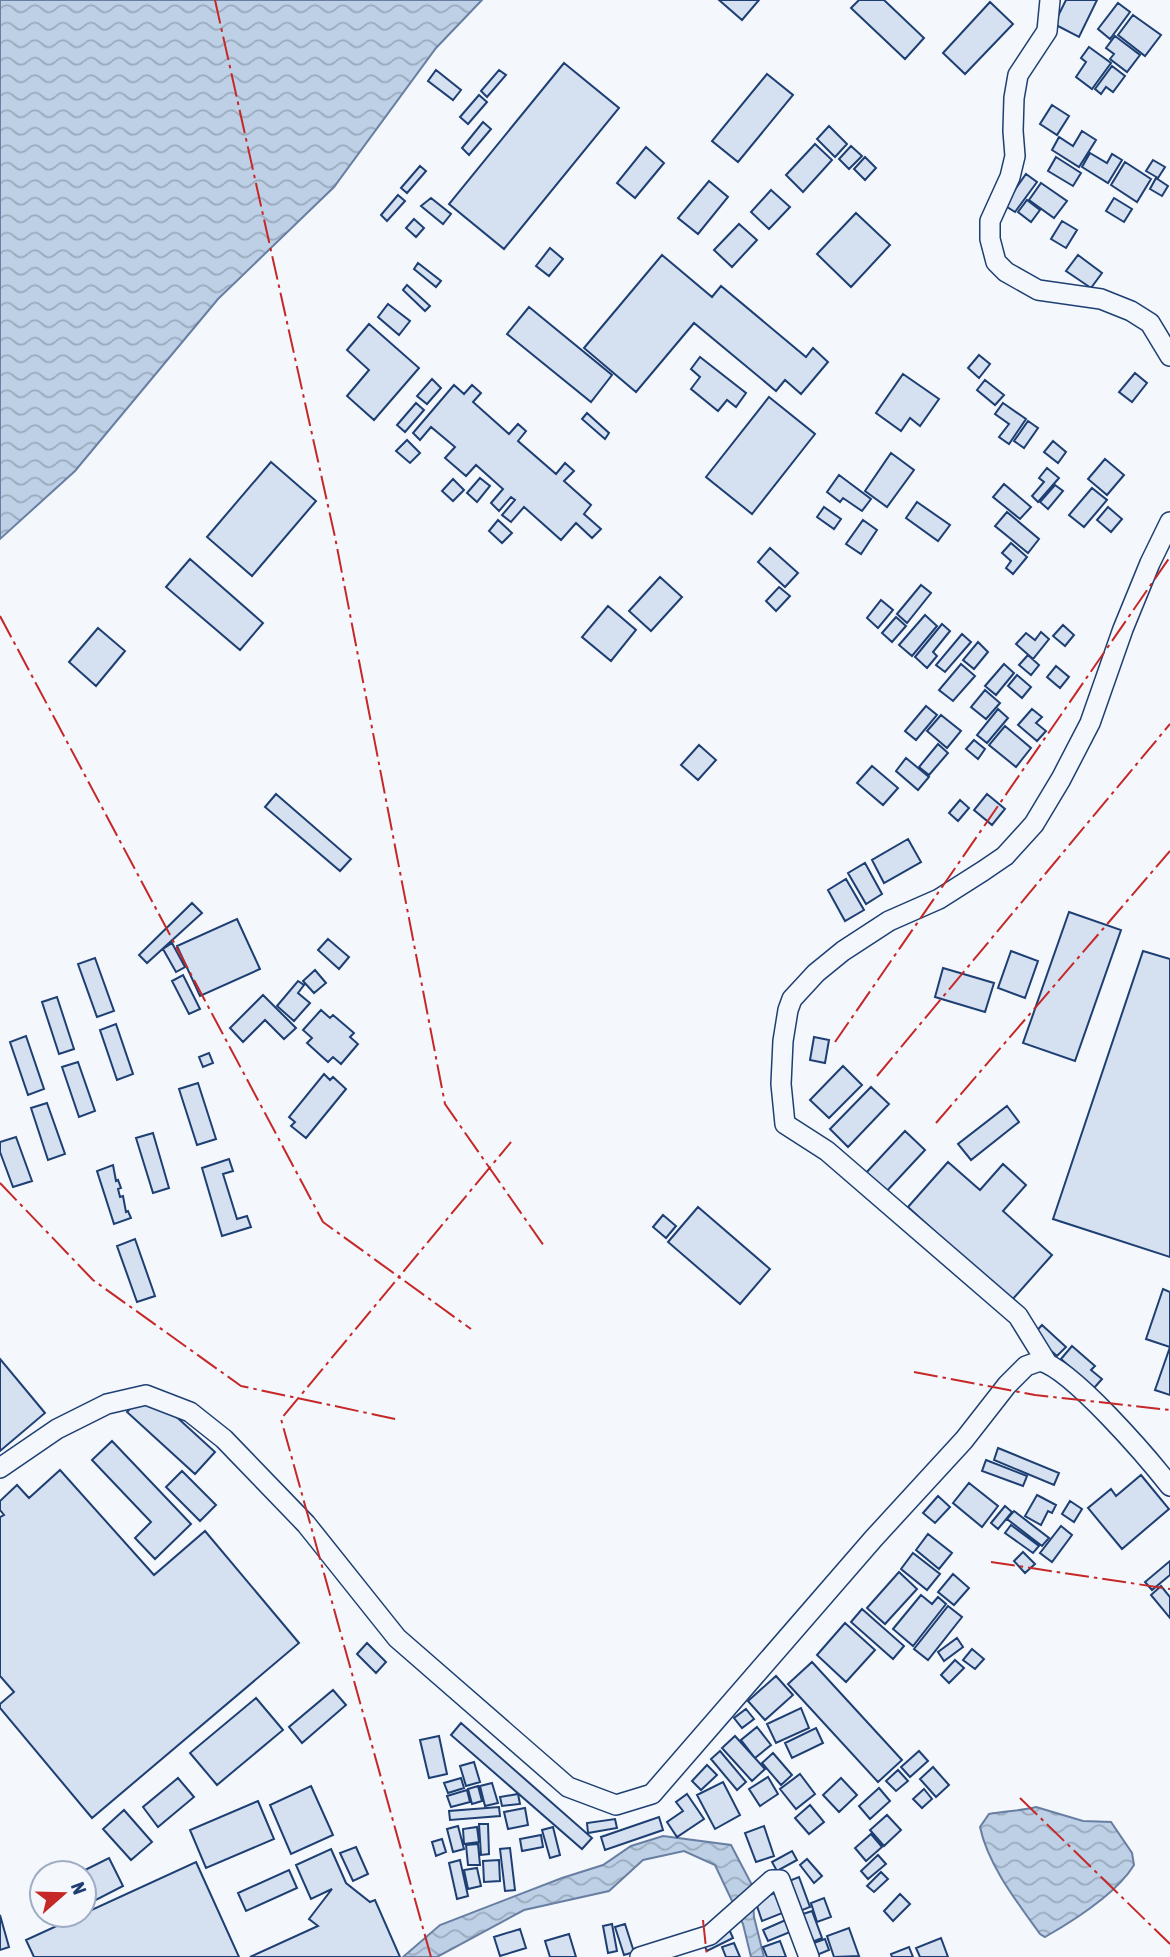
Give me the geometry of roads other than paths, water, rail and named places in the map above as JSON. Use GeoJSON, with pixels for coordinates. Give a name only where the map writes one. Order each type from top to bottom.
{"type":"FeatureCollection","features":[{"type":"Feature","properties":{"kind":"street"},"geometry":{"type":"LineString","coordinates":[[1050,0],[1047,32],[1018,75],[1013,131],[1015,156],[1010,177],[990,221],[990,239],[996,262],[1006,272],[1038,290],[1101,299],[1130,311],[1150,323],[1170,356]]}},
{"type":"Feature","properties":{"kind":"street"},"geometry":{"type":"LineString","coordinates":[[1047,1363],[1018,1315],[827,1151],[785,1124],[781,1084],[783,1041],[792,999],[816,973],[888,921],[939,899],[983,872],[1005,856],[1034,824],[1090,723],[1123,629],[1170,522]]}},
{"type":"Feature","properties":{"kind":"street"},"geometry":{"type":"LineString","coordinates":[[0,1468],[57,1429],[107,1404],[146,1395],[190,1412],[224,1439],[306,1524],[397,1638],[568,1787],[616,1805],[652,1794],[1026,1366],[1041,1361],[1063,1373],[1087,1395],[1170,1486]]}},
{"type":"Feature","properties":{"kind":"street"},"geometry":{"type":"LineString","coordinates":[[640,1957],[710,1935],[765,1885],[772,1880],[780,1880],[809,1957]]}},
{"type":"Feature","properties":{"kind":"water"},"geometry":{"type":"Polygon","coordinates":[[[0,0],[482,0],[436,48],[334,187],[218,299],[75,471],[0,539],[0,0]]]}},
{"type":"Feature","properties":{"kind":"water"},"geometry":{"type":"Polygon","coordinates":[[[1036,1807],[1083,1821],[1111,1822],[1132,1853],[1134,1865],[1106,1896],[1045,1937],[1040,1934],[1004,1883],[980,1827],[989,1814],[1036,1807]]]}},
{"type":"Feature","properties":{"kind":"water"},"geometry":{"type":"Polygon","coordinates":[[[663,1836],[731,1845],[752,1885],[754,1917],[764,1957],[751,1957],[743,1924],[715,1865],[684,1851],[643,1860],[609,1891],[524,1910],[437,1957],[403,1957],[440,1925],[603,1865],[631,1846],[663,1836]]]}}]}
